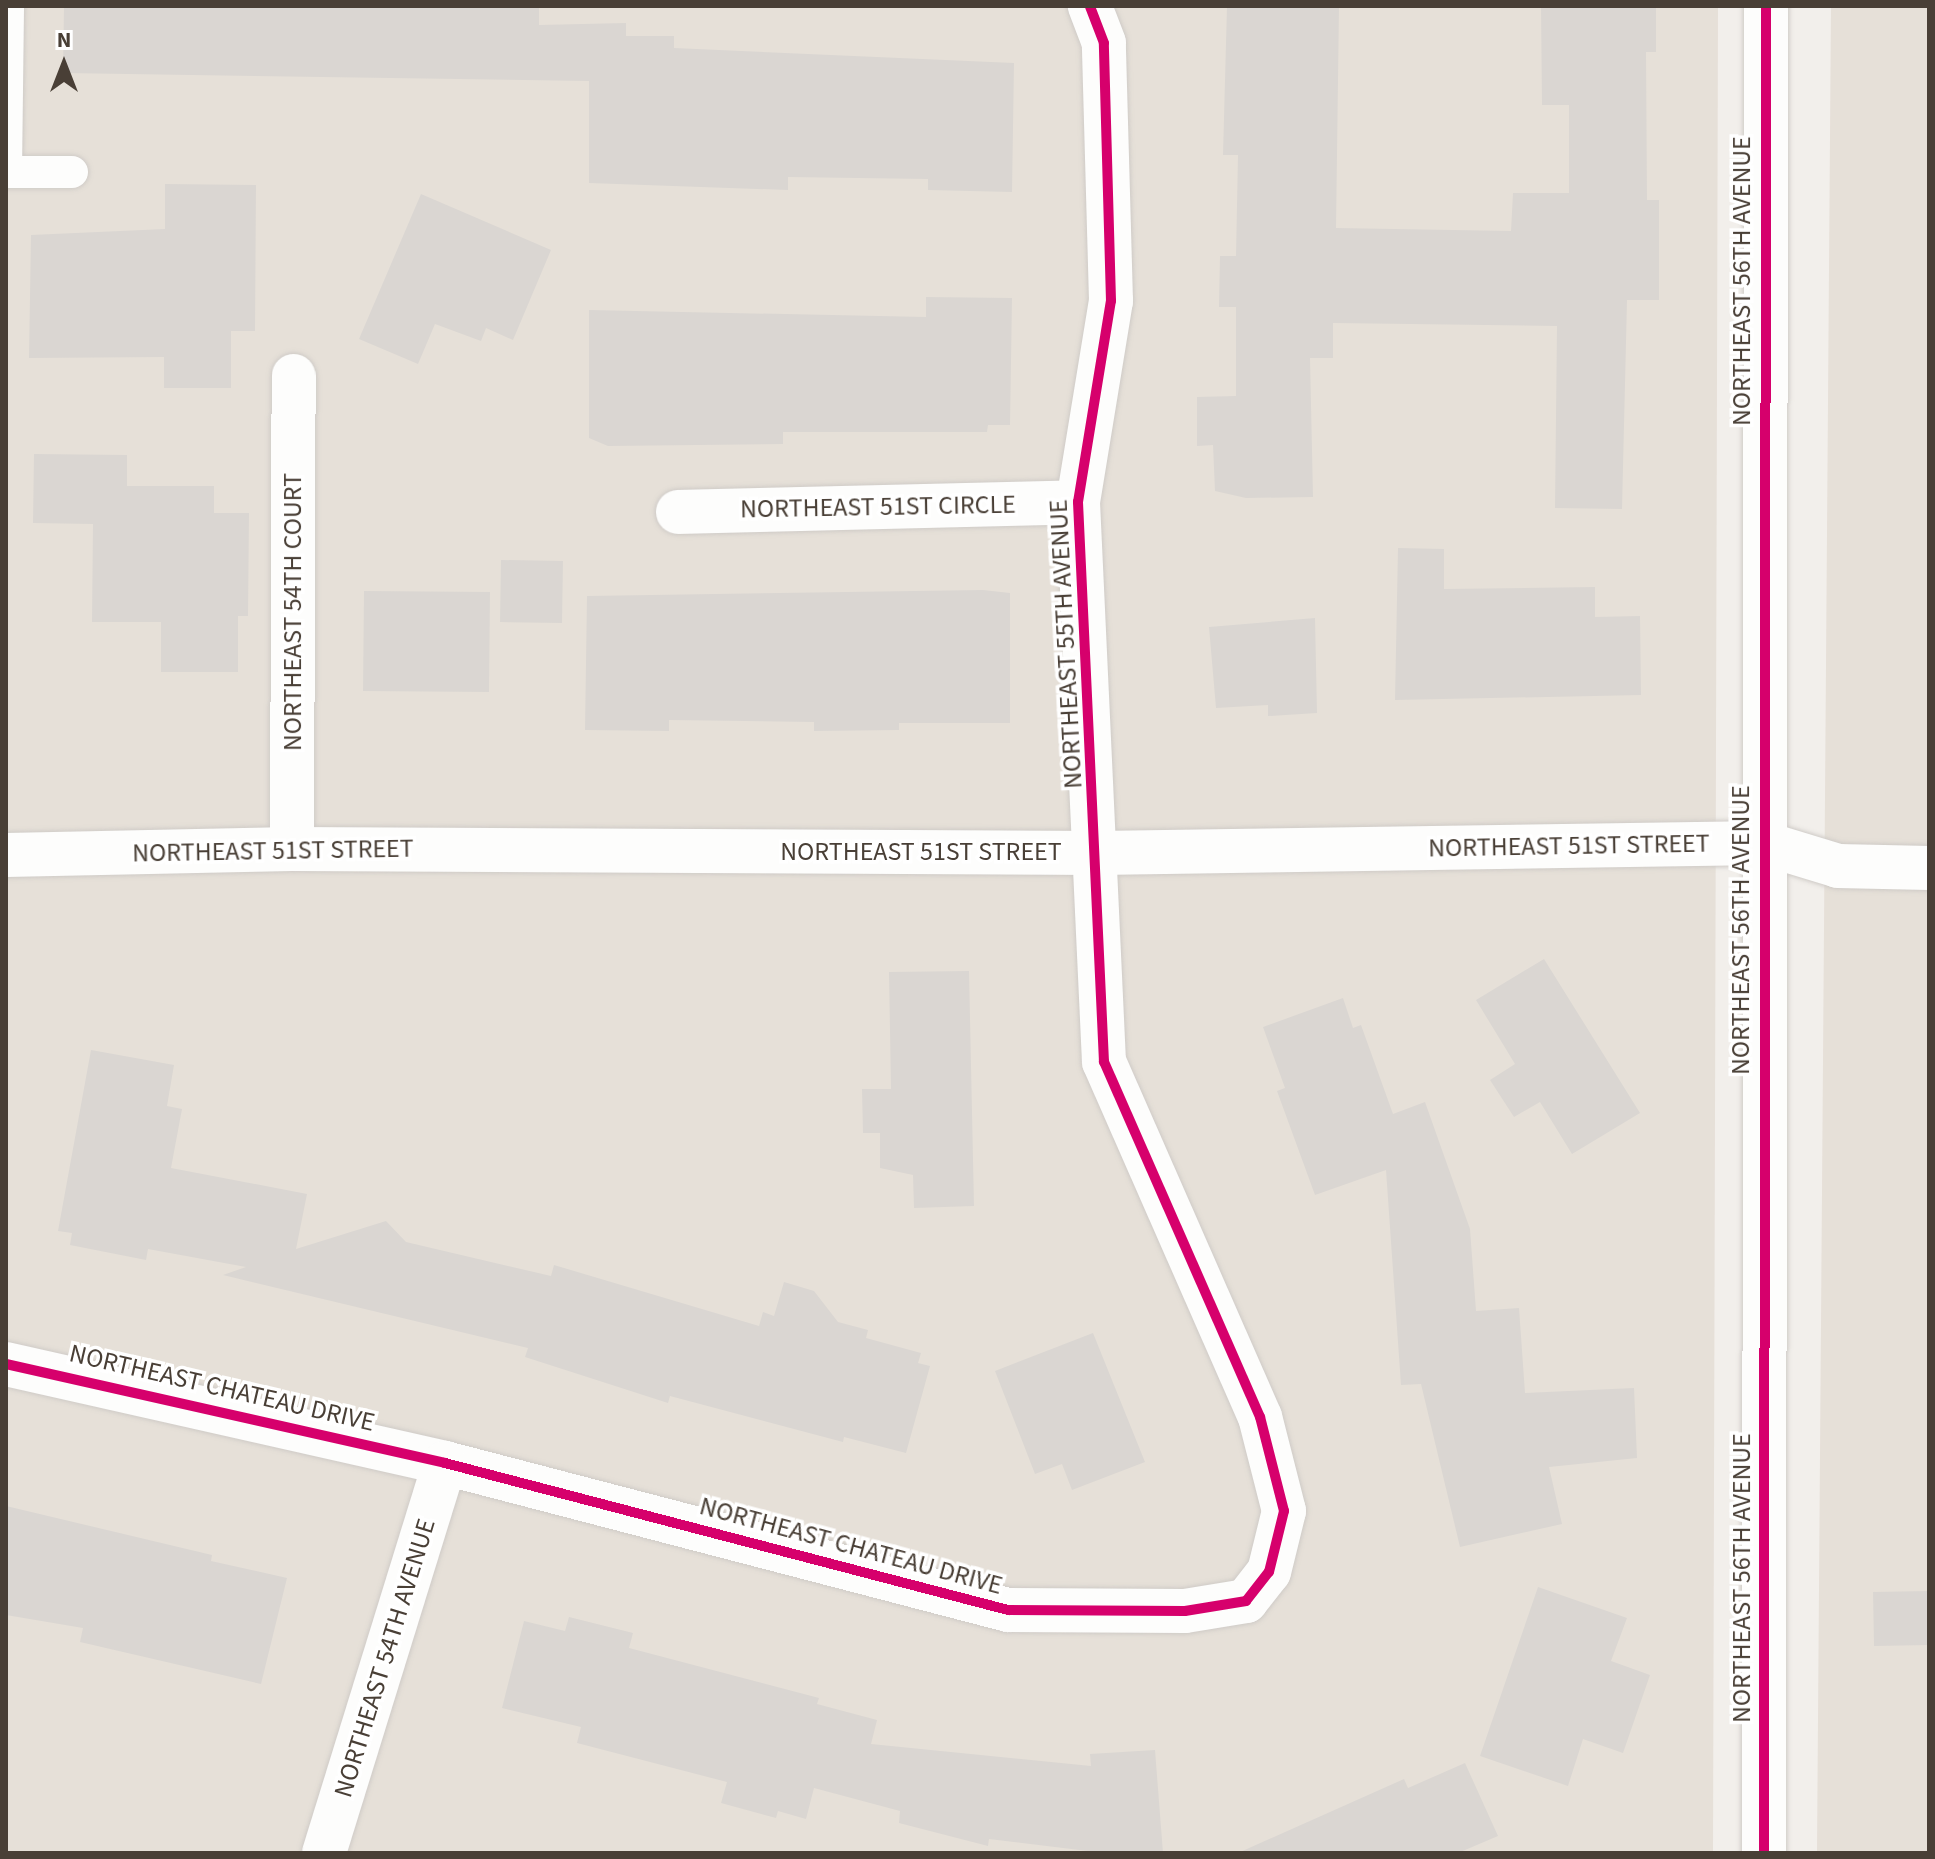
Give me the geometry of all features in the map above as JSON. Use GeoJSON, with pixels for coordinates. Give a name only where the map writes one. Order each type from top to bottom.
{"type":"FeatureCollection","features":[{"type":"Feature","properties":{"kind":"street","name":"NORTHEAST 55TH AVENUE"},"geometry":{"type":"LineString","coordinates":[[1090,6],[1104,43],[1111,301],[1078,502],[1098,853]]}},
{"type":"Feature","properties":{"kind":"street","name":"NORTHEAST 56TH AVENUE"},"geometry":{"type":"LineString","coordinates":[[1764,1853],[1766,6]]}},
{"type":"Feature","properties":{"kind":"street","name":"NORTHEAST 54TH COURT"},"geometry":{"type":"LineString","coordinates":[[292,849],[294,376]]}},
{"type":"Feature","properties":{"kind":"street","name":"NORTHEAST 51ST CIRCLE"},"geometry":{"type":"LineString","coordinates":[[678,512],[1078,502]]}},
{"type":"Feature","properties":{"kind":"street","name":"NORTHEAST 51ST STREET"},"geometry":{"type":"LineString","coordinates":[[6,855],[292,849],[1098,853],[1763,843],[1838,866],[1929,868]]}},
{"type":"Feature","properties":{"kind":"street","name":"NORTHEAST CHATEAU DRIVE"},"geometry":{"type":"LineString","coordinates":[[6,1364],[445,1463],[1008,1610],[1185,1611],[1246,1601],[1269,1572],[1284,1511],[1260,1417],[1104,1062],[1098,853]]}},
{"type":"Feature","properties":{"kind":"street","name":"NORTHEAST 54TH AVENUE"},"geometry":{"type":"LineString","coordinates":[[324,1853],[445,1463]]}},
{"type":"Feature","properties":{"kind":"lane"},"geometry":{"type":"LineString","coordinates":[[8,6],[6,172],[72,172]]}},
{"type":"Feature","properties":{"kind":"shaded area"},"geometry":{"type":"Polygon","coordinates":[[[6,6],[1718,6],[1713,1853],[6,1853],[6,6]]]}},
{"type":"Feature","properties":{"kind":"shaded area"},"geometry":{"type":"Polygon","coordinates":[[[1831,6],[1929,6],[1929,1853],[1817,1853],[1831,6]]]}},
{"type":"Feature","properties":{"kind":"building"},"geometry":{"type":"Polygon","coordinates":[[[64,6],[539,6],[539,25],[626,23],[626,36],[674,36],[674,48],[1014,63],[1012,192],[928,190],[928,179],[788,177],[788,190],[589,183],[589,81],[63,73],[64,6]]]}},
{"type":"Feature","properties":{"kind":"building"},"geometry":{"type":"Polygon","coordinates":[[[1227,6],[1339,6],[1336,228],[1511,231],[1513,193],[1569,193],[1569,105],[1542,105],[1541,6],[1656,6],[1656,52],[1646,52],[1647,200],[1659,200],[1659,300],[1627,300],[1622,509],[1555,508],[1557,326],[1333,323],[1333,358],[1310,358],[1313,497],[1246,498],[1215,491],[1213,445],[1197,446],[1197,397],[1236,396],[1236,307],[1219,307],[1220,256],[1236,256],[1238,155],[1223,155],[1227,6]]]}},
{"type":"Feature","properties":{"kind":"building"},"geometry":{"type":"Polygon","coordinates":[[[165,184],[256,185],[255,331],[231,331],[231,388],[164,388],[164,357],[29,358],[31,235],[165,229],[165,184]]]}},
{"type":"Feature","properties":{"kind":"building"},"geometry":{"type":"Polygon","coordinates":[[[421,194],[551,250],[513,340],[486,328],[481,341],[435,324],[418,364],[359,339],[421,194]]]}},
{"type":"Feature","properties":{"kind":"building"},"geometry":{"type":"Polygon","coordinates":[[[926,297],[1012,298],[1010,425],[988,425],[987,432],[783,432],[783,444],[608,446],[589,438],[589,310],[926,317],[926,297]]]}},
{"type":"Feature","properties":{"kind":"building"},"geometry":{"type":"Polygon","coordinates":[[[34,454],[127,455],[127,486],[214,486],[214,513],[249,513],[248,616],[238,616],[238,672],[161,672],[161,622],[92,622],[93,524],[33,523],[34,454]]]}},
{"type":"Feature","properties":{"kind":"building"},"geometry":{"type":"Polygon","coordinates":[[[1398,548],[1444,549],[1444,589],[1595,587],[1595,617],[1640,616],[1641,695],[1395,700],[1398,548]]]}},
{"type":"Feature","properties":{"kind":"building"},"geometry":{"type":"Polygon","coordinates":[[[501,560],[563,561],[562,623],[500,622],[501,560]]]}},
{"type":"Feature","properties":{"kind":"building"},"geometry":{"type":"Polygon","coordinates":[[[983,590],[1010,593],[1010,723],[899,723],[899,730],[814,731],[814,722],[669,720],[669,731],[585,730],[587,596],[983,590]]]}},
{"type":"Feature","properties":{"kind":"building"},"geometry":{"type":"Polygon","coordinates":[[[364,591],[490,592],[489,692],[363,691],[364,591]]]}},
{"type":"Feature","properties":{"kind":"building"},"geometry":{"type":"Polygon","coordinates":[[[1315,618],[1317,713],[1268,716],[1268,705],[1216,708],[1209,627],[1315,618]]]}},
{"type":"Feature","properties":{"kind":"building"},"geometry":{"type":"Polygon","coordinates":[[[1544,959],[1640,1113],[1572,1154],[1540,1102],[1514,1117],[1490,1080],[1515,1064],[1476,1000],[1544,959]]]}},
{"type":"Feature","properties":{"kind":"building"},"geometry":{"type":"Polygon","coordinates":[[[969,971],[974,1206],[914,1208],[913,1175],[880,1168],[880,1133],[863,1133],[862,1089],[891,1089],[889,972],[969,971]]]}},
{"type":"Feature","properties":{"kind":"building"},"geometry":{"type":"Polygon","coordinates":[[[1343,998],[1353,1028],[1361,1025],[1393,1114],[1425,1102],[1470,1229],[1476,1311],[1519,1308],[1525,1393],[1634,1388],[1637,1458],[1549,1467],[1562,1524],[1460,1547],[1421,1384],[1401,1385],[1386,1170],[1315,1195],[1277,1091],[1285,1088],[1263,1027],[1343,998]]]}},
{"type":"Feature","properties":{"kind":"building"},"geometry":{"type":"Polygon","coordinates":[[[91,1050],[174,1065],[167,1106],[182,1109],[171,1168],[307,1194],[296,1249],[386,1221],[406,1242],[551,1276],[554,1265],[759,1326],[763,1312],[774,1316],[784,1282],[814,1291],[838,1322],[868,1330],[866,1338],[921,1353],[918,1363],[930,1366],[906,1453],[844,1437],[843,1442],[670,1396],[668,1403],[525,1357],[528,1348],[223,1275],[246,1267],[148,1249],[146,1260],[70,1245],[72,1233],[58,1231],[91,1050]]]}},
{"type":"Feature","properties":{"kind":"building"},"geometry":{"type":"Polygon","coordinates":[[[1093,1333],[1145,1462],[1072,1490],[1062,1464],[1035,1474],[995,1371],[1093,1333]]]}},
{"type":"Feature","properties":{"kind":"building"},"geometry":{"type":"Polygon","coordinates":[[[6,1506],[212,1555],[211,1561],[287,1578],[261,1684],[80,1642],[83,1628],[6,1615],[6,1506]]]}},
{"type":"Feature","properties":{"kind":"building"},"geometry":{"type":"Polygon","coordinates":[[[1538,1587],[1627,1618],[1611,1661],[1650,1675],[1623,1753],[1583,1739],[1568,1786],[1480,1756],[1538,1587]]]}},
{"type":"Feature","properties":{"kind":"building"},"geometry":{"type":"Polygon","coordinates":[[[1929,1591],[1929,1645],[1874,1646],[1873,1592],[1929,1591]]]}},
{"type":"Feature","properties":{"kind":"building"},"geometry":{"type":"Polygon","coordinates":[[[569,1617],[633,1633],[629,1648],[819,1698],[817,1704],[877,1720],[871,1744],[1091,1766],[1090,1754],[1155,1750],[1163,1853],[1104,1853],[989,1839],[988,1846],[899,1823],[900,1811],[814,1788],[806,1819],[778,1811],[776,1818],[721,1803],[727,1782],[577,1743],[581,1727],[502,1708],[524,1621],[565,1631],[569,1617]]]}},
{"type":"Feature","properties":{"kind":"building"},"geometry":{"type":"Polygon","coordinates":[[[1465,1763],[1498,1836],[1458,1853],[1238,1853],[1404,1779],[1408,1788],[1465,1763]]]}},
{"type":"Feature","properties":{"kind":"cycle path"},"geometry":{"type":"LineString","coordinates":[[6,1364],[445,1463],[1008,1610],[1185,1611],[1246,1601],[1269,1572],[1284,1511],[1260,1417],[1104,1062],[1078,502],[1111,301],[1104,43],[1090,6]]}},
{"type":"Feature","properties":{"kind":"cycle path"},"geometry":{"type":"LineString","coordinates":[[1764,1853],[1766,6]]}}]}
